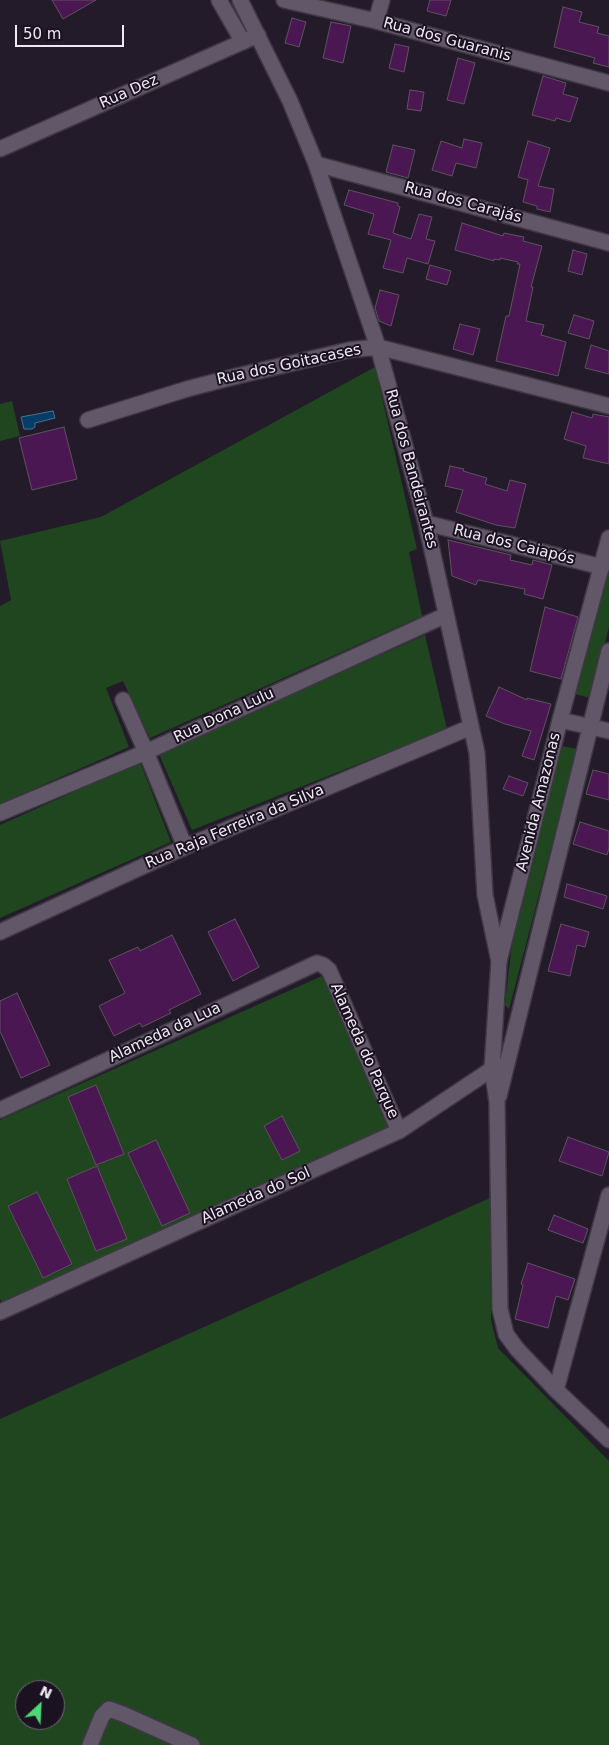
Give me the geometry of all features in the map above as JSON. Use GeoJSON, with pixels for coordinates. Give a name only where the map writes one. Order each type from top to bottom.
{"type":"FeatureCollection","features":[{"type":"Feature","properties":{"kind":"street"},"geometry":{"type":"LineString","coordinates":[[219,0],[243,42]]}},
{"type":"Feature","properties":{"kind":"street","name":"Rua dos Bandeirantes"},"geometry":{"type":"LineString","coordinates":[[240,0],[290,100],[316,164],[378,347],[426,523],[477,754],[485,895],[499,961]]}},
{"type":"Feature","properties":{"kind":"street","name":"Rua dos Guaranis"},"geometry":{"type":"LineString","coordinates":[[284,0],[609,83]]}},
{"type":"Feature","properties":{"kind":"street"},"geometry":{"type":"LineString","coordinates":[[376,22],[382,0]]}},
{"type":"Feature","properties":{"kind":"street","name":"Rua Dez"},"geometry":{"type":"LineString","coordinates":[[0,149],[258,35]]}},
{"type":"Feature","properties":{"kind":"street","name":"Rua dos Carajás"},"geometry":{"type":"LineString","coordinates":[[316,164],[609,243]]}},
{"type":"Feature","properties":{"kind":"street","name":"Rua dos Goitacases"},"geometry":{"type":"LineString","coordinates":[[88,420],[229,378],[349,350],[378,347],[609,406]]}},
{"type":"Feature","properties":{"kind":"street","name":"Rua dos Caiapós"},"geometry":{"type":"LineString","coordinates":[[426,523],[602,567]]}},
{"type":"Feature","properties":{"kind":"street","name":"Avenida Amazonas"},"geometry":{"type":"LineString","coordinates":[[499,1069],[499,961],[560,720],[609,538]]}},
{"type":"Feature","properties":{"kind":"street","name":"Rua Dona Lulu"},"geometry":{"type":"LineString","coordinates":[[0,813],[146,752],[446,615]]}},
{"type":"Feature","properties":{"kind":"street","name":"Avenida Amazonas"},"geometry":{"type":"LineString","coordinates":[[499,1069],[609,651]]}},
{"type":"Feature","properties":{"kind":"street"},"geometry":{"type":"LineString","coordinates":[[123,700],[185,847]]}},
{"type":"Feature","properties":{"kind":"street"},"geometry":{"type":"LineString","coordinates":[[560,720],[609,732]]}},
{"type":"Feature","properties":{"kind":"street","name":"Rua Raja Ferreira da Silva"},"geometry":{"type":"LineString","coordinates":[[0,932],[185,847],[471,727]]}},
{"type":"Feature","properties":{"kind":"street","name":"Alameda da Lua"},"geometry":{"type":"LineString","coordinates":[[0,1110],[311,966],[323,965],[329,970]]}},
{"type":"Feature","properties":{"kind":"street","name":"Alameda do Parque"},"geometry":{"type":"LineString","coordinates":[[329,970],[399,1131]]}},
{"type":"Feature","properties":{"kind":"street"},"geometry":{"type":"LineString","coordinates":[[499,1069],[497,1102],[500,1309],[506,1334],[517,1349],[556,1390],[609,1440]]}},
{"type":"Feature","properties":{"kind":"street","name":"Alameda do Sol"},"geometry":{"type":"LineString","coordinates":[[0,1312],[399,1131],[499,1069]]}},
{"type":"Feature","properties":{"kind":"street"},"geometry":{"type":"LineString","coordinates":[[556,1390],[609,1196]]}},
{"type":"Feature","properties":{"kind":"street"},"geometry":{"type":"LineString","coordinates":[[90,1745],[102,1716],[109,1709],[192,1745]]}},
{"type":"Feature","properties":{"kind":"green space"},"geometry":{"type":"Polygon","coordinates":[[[375,367],[417,549],[409,552],[422,616],[150,738],[123,681],[106,688],[129,747],[0,804],[0,606],[11,600],[0,541],[101,517],[375,367]]]}},
{"type":"Feature","properties":{"kind":"green space"},"geometry":{"type":"Polygon","coordinates":[[[12,401],[20,436],[0,441],[0,404],[12,401]]]}},
{"type":"Feature","properties":{"kind":"green space"},"geometry":{"type":"Polygon","coordinates":[[[609,559],[609,627],[591,698],[575,694],[609,559]]]}},
{"type":"Feature","properties":{"kind":"green space"},"geometry":{"type":"Polygon","coordinates":[[[425,635],[447,729],[192,830],[159,754],[425,635]]]}},
{"type":"Feature","properties":{"kind":"green space"},"geometry":{"type":"Polygon","coordinates":[[[562,746],[577,749],[509,1009],[505,1005],[512,942],[562,746]]]}},
{"type":"Feature","properties":{"kind":"green space"},"geometry":{"type":"Polygon","coordinates":[[[140,762],[171,842],[0,918],[0,825],[140,762]]]}},
{"type":"Feature","properties":{"kind":"green space"},"geometry":{"type":"Polygon","coordinates":[[[322,976],[392,1129],[2,1303],[0,1298],[0,1120],[322,976]],[[96,1086],[68,1097],[96,1165],[124,1154],[96,1086]],[[281,1116],[264,1126],[282,1160],[300,1151],[281,1116]],[[97,1166],[67,1179],[96,1251],[126,1239],[97,1166]],[[37,1192],[8,1206],[43,1278],[72,1265],[37,1192]]]}},
{"type":"Feature","properties":{"kind":"green space"},"geometry":{"type":"Polygon","coordinates":[[[490,1198],[491,1320],[498,1348],[609,1461],[609,1745],[0,1745],[0,1419],[490,1198]]]}},
{"type":"Feature","properties":{"kind":"water"},"geometry":{"type":"Polygon","coordinates":[[[53,411],[55,418],[35,423],[35,427],[32,429],[24,429],[21,417],[53,411]]]}},
{"type":"Feature","properties":{"kind":"building"},"geometry":{"type":"Polygon","coordinates":[[[52,0],[96,0],[63,19],[52,0]]]}},
{"type":"Feature","properties":{"kind":"building"},"geometry":{"type":"Polygon","coordinates":[[[430,0],[451,0],[446,16],[427,11],[430,0]]]}},
{"type":"Feature","properties":{"kind":"building"},"geometry":{"type":"Polygon","coordinates":[[[563,7],[582,12],[579,22],[599,27],[597,33],[609,36],[609,67],[593,63],[595,58],[554,47],[563,7]]]}},
{"type":"Feature","properties":{"kind":"building"},"geometry":{"type":"Polygon","coordinates":[[[292,18],[306,22],[299,47],[285,43],[292,18]]]}},
{"type":"Feature","properties":{"kind":"building"},"geometry":{"type":"Polygon","coordinates":[[[331,22],[351,26],[343,63],[323,58],[331,22]]]}},
{"type":"Feature","properties":{"kind":"building"},"geometry":{"type":"Polygon","coordinates":[[[395,44],[409,47],[404,72],[389,68],[395,44]]]}},
{"type":"Feature","properties":{"kind":"building"},"geometry":{"type":"Polygon","coordinates":[[[458,58],[475,63],[464,104],[447,100],[458,58]]]}},
{"type":"Feature","properties":{"kind":"building"},"geometry":{"type":"Polygon","coordinates":[[[543,76],[566,83],[563,94],[578,98],[570,122],[556,118],[555,121],[532,115],[543,76]]]}},
{"type":"Feature","properties":{"kind":"building"},"geometry":{"type":"Polygon","coordinates":[[[410,90],[424,92],[421,111],[407,109],[410,90]]]}},
{"type":"Feature","properties":{"kind":"building"},"geometry":{"type":"Polygon","coordinates":[[[464,139],[482,143],[476,168],[456,163],[452,176],[432,170],[441,141],[462,148],[464,139]]]}},
{"type":"Feature","properties":{"kind":"building"},"geometry":{"type":"Polygon","coordinates":[[[528,141],[550,148],[538,186],[554,189],[550,212],[537,209],[537,206],[523,202],[528,180],[518,177],[528,141]]]}},
{"type":"Feature","properties":{"kind":"building"},"geometry":{"type":"Polygon","coordinates":[[[393,145],[415,150],[408,178],[386,172],[393,145]]]}},
{"type":"Feature","properties":{"kind":"building"},"geometry":{"type":"Polygon","coordinates":[[[349,190],[398,203],[400,207],[393,233],[411,239],[419,214],[432,217],[426,239],[435,241],[428,264],[407,258],[403,273],[383,268],[391,240],[368,234],[374,214],[344,205],[349,190]]]}},
{"type":"Feature","properties":{"kind":"building"},"geometry":{"type":"Polygon","coordinates":[[[462,223],[503,236],[504,233],[524,237],[523,241],[542,246],[531,287],[533,287],[526,321],[544,325],[541,335],[566,342],[558,376],[496,361],[506,316],[509,316],[520,264],[500,258],[500,260],[494,259],[494,261],[455,250],[462,223]]]}},
{"type":"Feature","properties":{"kind":"building"},"geometry":{"type":"Polygon","coordinates":[[[573,250],[587,254],[582,275],[568,271],[573,250]]]}},
{"type":"Feature","properties":{"kind":"building"},"geometry":{"type":"Polygon","coordinates":[[[430,265],[451,271],[447,285],[426,279],[430,265]]]}},
{"type":"Feature","properties":{"kind":"building"},"geometry":{"type":"Polygon","coordinates":[[[380,290],[399,295],[391,326],[379,321],[375,308],[380,290]]]}},
{"type":"Feature","properties":{"kind":"building"},"geometry":{"type":"Polygon","coordinates":[[[574,315],[594,321],[589,339],[568,333],[574,315]]]}},
{"type":"Feature","properties":{"kind":"building"},"geometry":{"type":"Polygon","coordinates":[[[460,324],[480,329],[473,355],[453,349],[460,324]]]}},
{"type":"Feature","properties":{"kind":"building"},"geometry":{"type":"Polygon","coordinates":[[[591,345],[609,351],[609,374],[585,368],[591,345]]]}},
{"type":"Feature","properties":{"kind":"building"},"geometry":{"type":"Polygon","coordinates":[[[572,412],[592,418],[593,414],[609,417],[609,464],[583,458],[586,446],[564,439],[572,412]]]}},
{"type":"Feature","properties":{"kind":"building"},"geometry":{"type":"Polygon","coordinates":[[[64,427],[77,479],[32,490],[19,438],[64,427]]]}},
{"type":"Feature","properties":{"kind":"building"},"geometry":{"type":"Polygon","coordinates":[[[450,466],[487,478],[485,484],[507,491],[510,480],[526,484],[515,528],[496,525],[456,512],[463,490],[445,486],[450,466]]]}},
{"type":"Feature","properties":{"kind":"building"},"geometry":{"type":"Polygon","coordinates":[[[448,540],[511,555],[510,560],[532,565],[533,560],[552,565],[543,599],[524,594],[525,589],[478,580],[476,585],[452,576],[448,540]]]}},
{"type":"Feature","properties":{"kind":"building"},"geometry":{"type":"Polygon","coordinates":[[[545,607],[578,617],[561,679],[530,671],[545,607]]]}},
{"type":"Feature","properties":{"kind":"building"},"geometry":{"type":"Polygon","coordinates":[[[499,687],[527,700],[527,698],[551,704],[534,760],[522,756],[531,731],[505,724],[486,716],[499,687]]]}},
{"type":"Feature","properties":{"kind":"building"},"geometry":{"type":"Polygon","coordinates":[[[593,770],[609,774],[609,800],[586,794],[593,770]]]}},
{"type":"Feature","properties":{"kind":"building"},"geometry":{"type":"Polygon","coordinates":[[[509,776],[528,783],[523,796],[503,789],[509,776]]]}},
{"type":"Feature","properties":{"kind":"building"},"geometry":{"type":"Polygon","coordinates":[[[580,822],[609,831],[607,855],[573,844],[580,822]]]}},
{"type":"Feature","properties":{"kind":"building"},"geometry":{"type":"Polygon","coordinates":[[[567,884],[607,896],[603,909],[564,897],[567,884]]]}},
{"type":"Feature","properties":{"kind":"building"},"geometry":{"type":"Polygon","coordinates":[[[235,919],[259,967],[233,981],[208,932],[235,919]]]}},
{"type":"Feature","properties":{"kind":"building"},"geometry":{"type":"Polygon","coordinates":[[[561,924],[589,932],[585,947],[577,945],[570,976],[548,971],[561,924]]]}},
{"type":"Feature","properties":{"kind":"building"},"geometry":{"type":"Polygon","coordinates":[[[172,935],[201,994],[169,1010],[171,1013],[142,1027],[140,1023],[114,1036],[99,1006],[125,993],[109,960],[138,947],[140,951],[172,935]]]}},
{"type":"Feature","properties":{"kind":"building"},"geometry":{"type":"Polygon","coordinates":[[[17,993],[50,1065],[21,1078],[0,1031],[0,1001],[17,993]]]}},
{"type":"Feature","properties":{"kind":"building"},"geometry":{"type":"Polygon","coordinates":[[[96,1085],[124,1154],[96,1165],[68,1097],[96,1085]]]}},
{"type":"Feature","properties":{"kind":"building"},"geometry":{"type":"Polygon","coordinates":[[[282,1116],[300,1151],[282,1160],[264,1126],[282,1116]]]}},
{"type":"Feature","properties":{"kind":"building"},"geometry":{"type":"Polygon","coordinates":[[[568,1137],[609,1152],[602,1176],[559,1161],[568,1137]]]}},
{"type":"Feature","properties":{"kind":"building"},"geometry":{"type":"Polygon","coordinates":[[[156,1140],[190,1213],[162,1226],[128,1153],[156,1140]]]}},
{"type":"Feature","properties":{"kind":"building"},"geometry":{"type":"Polygon","coordinates":[[[97,1166],[127,1239],[96,1251],[67,1179],[97,1166]]]}},
{"type":"Feature","properties":{"kind":"building"},"geometry":{"type":"Polygon","coordinates":[[[37,1192],[72,1264],[43,1278],[8,1206],[37,1192]]]}},
{"type":"Feature","properties":{"kind":"building"},"geometry":{"type":"Polygon","coordinates":[[[554,1215],[588,1229],[583,1243],[548,1230],[554,1215]]]}},
{"type":"Feature","properties":{"kind":"building"},"geometry":{"type":"Polygon","coordinates":[[[528,1263],[575,1279],[568,1300],[556,1296],[548,1328],[515,1319],[523,1285],[521,1284],[528,1263]]]}}]}
